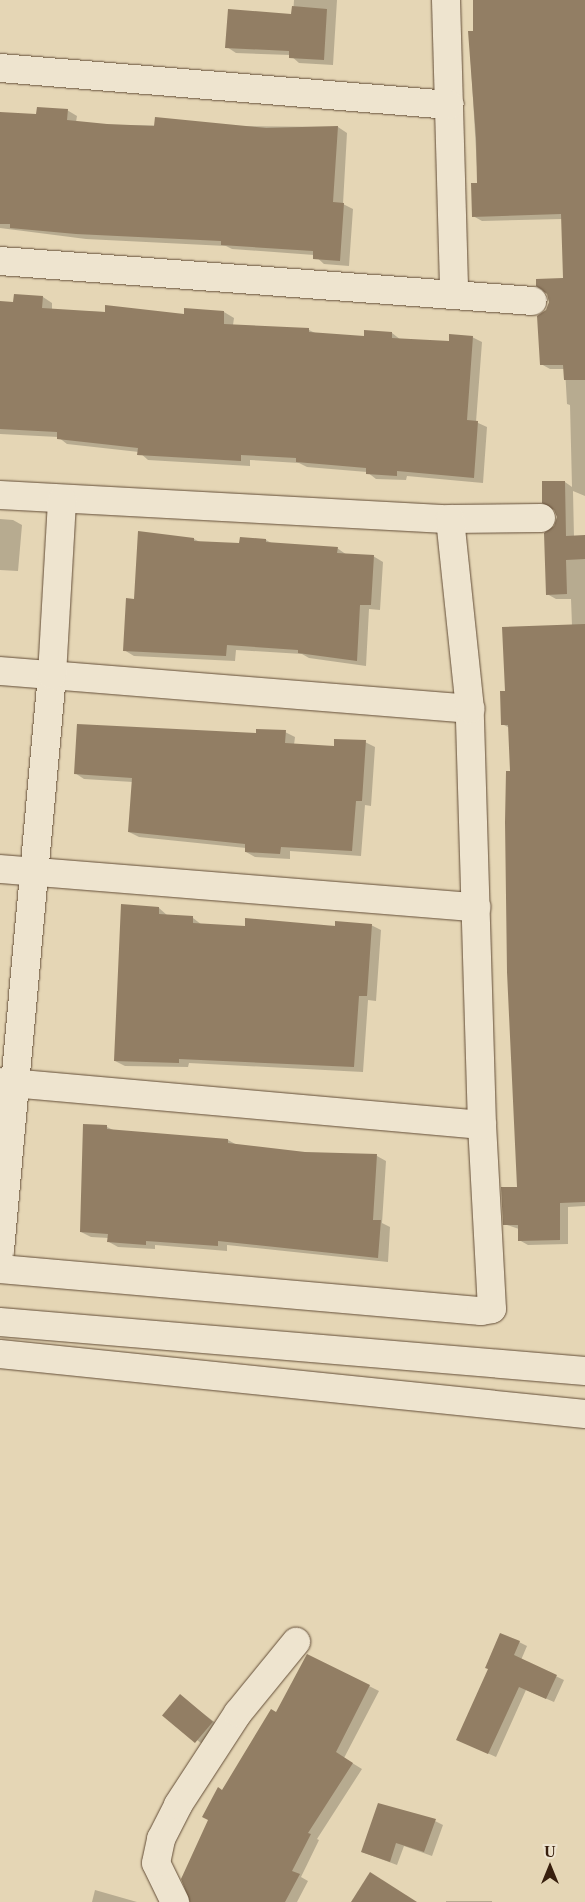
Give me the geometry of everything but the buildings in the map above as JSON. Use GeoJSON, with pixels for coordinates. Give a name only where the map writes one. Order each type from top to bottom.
{"type":"FeatureCollection","features":[{"type":"Feature","properties":{"kind":"street"},"geometry":{"type":"LineString","coordinates":[[446,0],[454,295]]}},
{"type":"Feature","properties":{"kind":"street"},"geometry":{"type":"LineString","coordinates":[[0,68],[449,105]]}},
{"type":"Feature","properties":{"kind":"street"},"geometry":{"type":"LineString","coordinates":[[0,261],[533,301]]}},
{"type":"Feature","properties":{"kind":"street"},"geometry":{"type":"LineString","coordinates":[[0,495],[62,500],[450,519],[541,518]]}},
{"type":"Feature","properties":{"kind":"street"},"geometry":{"type":"LineString","coordinates":[[0,1250],[8,1083],[34,872],[52,675],[62,500]]}},
{"type":"Feature","properties":{"kind":"street"},"geometry":{"type":"LineString","coordinates":[[0,1269],[491,1310],[493,1308],[482,1125],[470,709],[450,519]]}},
{"type":"Feature","properties":{"kind":"street"},"geometry":{"type":"LineString","coordinates":[[0,671],[470,709]]}},
{"type":"Feature","properties":{"kind":"street"},"geometry":{"type":"LineString","coordinates":[[0,869],[476,907]]}},
{"type":"Feature","properties":{"kind":"street"},"geometry":{"type":"LineString","coordinates":[[8,1083],[482,1125]]}},
{"type":"Feature","properties":{"kind":"street"},"geometry":{"type":"LineString","coordinates":[[0,1322],[585,1371]]}},
{"type":"Feature","properties":{"kind":"street"},"geometry":{"type":"LineString","coordinates":[[0,1354],[585,1414]]}},
{"type":"Feature","properties":{"kind":"street"},"geometry":{"type":"LineString","coordinates":[[175,1902],[156,1863],[161,1839],[178,1805],[233,1721],[296,1642]]}}]}
